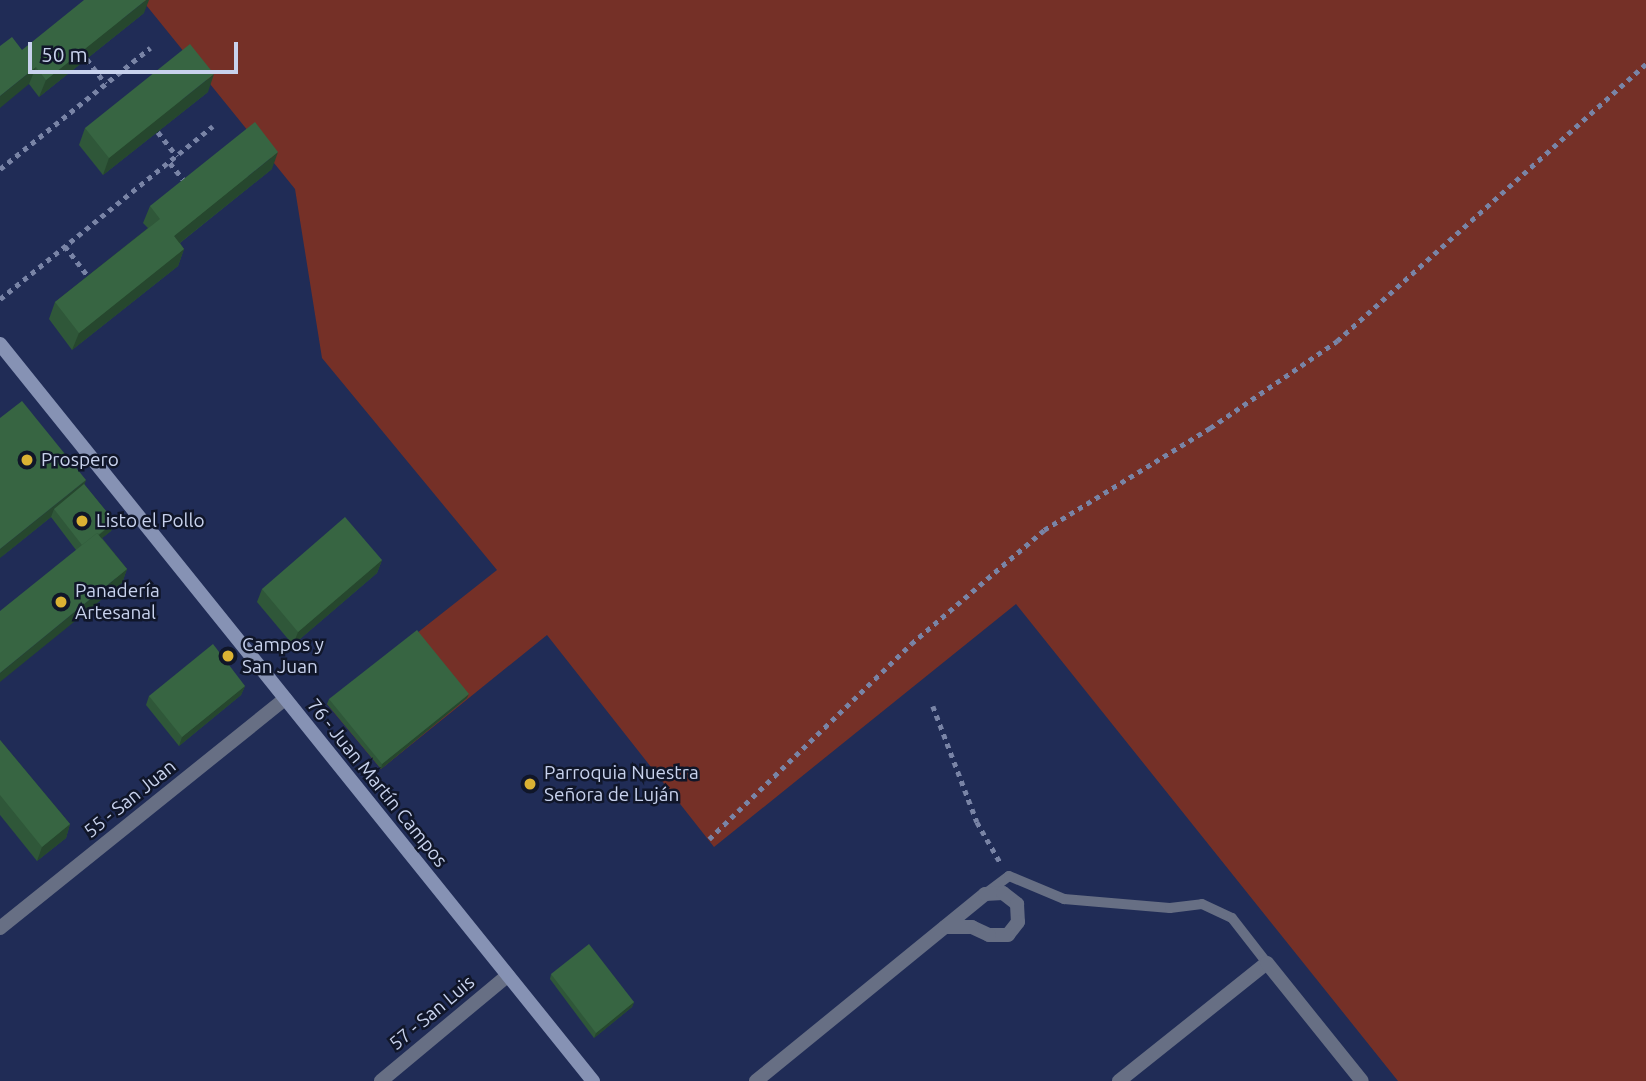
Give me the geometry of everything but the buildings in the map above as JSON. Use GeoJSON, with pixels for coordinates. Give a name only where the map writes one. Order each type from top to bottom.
{"type":"FeatureCollection","features":[{"type":"Feature","properties":{"kind":"main road","name":"76 - Juan Martín Campos"},"geometry":{"type":"LineString","coordinates":[[0,344],[593,1081]]}},
{"type":"Feature","properties":{"kind":"street","name":"55 - San Juan"},"geometry":{"type":"LineString","coordinates":[[0,929],[285,699]]}},
{"type":"Feature","properties":{"kind":"street"},"geometry":{"type":"LineString","coordinates":[[756,1081],[985,894],[1003,893],[1017,904],[1018,922],[1008,935],[989,935],[972,927],[945,927]]}},
{"type":"Feature","properties":{"kind":"street"},"geometry":{"type":"LineString","coordinates":[[1119,1081],[1267,963],[1362,1081]]}},
{"type":"Feature","properties":{"kind":"street","name":"57 - San Luis"},"geometry":{"type":"LineString","coordinates":[[381,1081],[508,975]]}},
{"type":"Feature","properties":{"kind":"lane"},"geometry":{"type":"LineString","coordinates":[[985,894],[1009,876],[1064,899],[1170,908],[1202,904],[1232,918],[1267,963]]}},
{"type":"Feature","properties":{"kind":"path"},"geometry":{"type":"LineString","coordinates":[[1,167],[149,48]]}},
{"type":"Feature","properties":{"kind":"path"},"geometry":{"type":"LineString","coordinates":[[87,59],[106,83]]}},
{"type":"Feature","properties":{"kind":"path"},"geometry":{"type":"LineString","coordinates":[[709,839],[911,644],[1044,530],[1210,428],[1337,341],[1646,64]]}},
{"type":"Feature","properties":{"kind":"path"},"geometry":{"type":"LineString","coordinates":[[0,299],[213,126]]}},
{"type":"Feature","properties":{"kind":"path"},"geometry":{"type":"LineString","coordinates":[[158,132],[177,156]]}},
{"type":"Feature","properties":{"kind":"path"},"geometry":{"type":"LineString","coordinates":[[169,162],[189,186]]}},
{"type":"Feature","properties":{"kind":"path"},"geometry":{"type":"LineString","coordinates":[[65,246],[94,284]]}},
{"type":"Feature","properties":{"kind":"path"},"geometry":{"type":"LineString","coordinates":[[933,706],[977,822],[1009,876]]}},
{"type":"Feature","properties":{"kind":"shaded area"},"geometry":{"type":"Polygon","coordinates":[[[142,0],[1646,0],[1646,1081],[1398,1081],[1016,604],[714,847],[547,635],[381,769],[327,704],[497,570],[322,358],[295,189],[142,0]]]}},
{"type":"Feature","properties":{"kind":"place","name":"Prospero"},"geometry":{"type":"Point","coordinates":[27,460]}},
{"type":"Feature","properties":{"kind":"place","name":"Listo el Pollo"},"geometry":{"type":"Point","coordinates":[82,521]}},
{"type":"Feature","properties":{"kind":"place","name":"Panadería Artesanal"},"geometry":{"type":"Point","coordinates":[61,602]}},
{"type":"Feature","properties":{"kind":"place","name":"Campos y San Juan"},"geometry":{"type":"Point","coordinates":[228,656]}},
{"type":"Feature","properties":{"kind":"place","name":"Parroquia Nuestra Señora de Luján"},"geometry":{"type":"Point","coordinates":[530,784]}}]}
